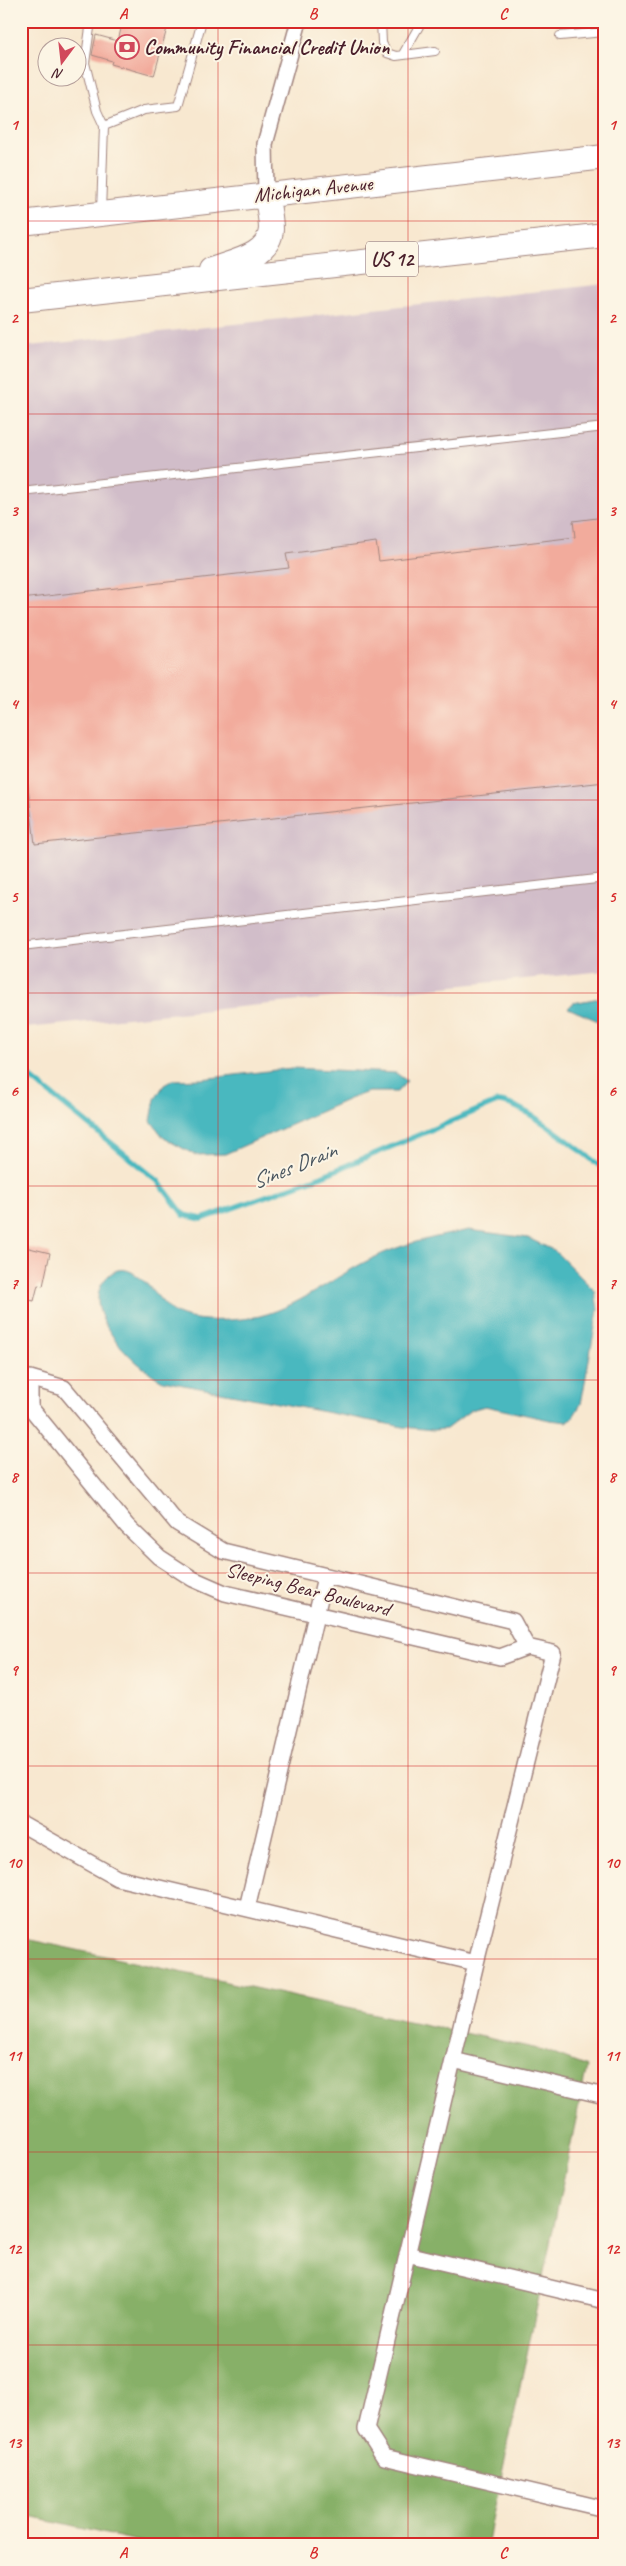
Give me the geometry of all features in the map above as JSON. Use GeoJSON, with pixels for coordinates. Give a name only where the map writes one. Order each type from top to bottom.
{"type":"FeatureCollection","features":[{"type":"Feature","properties":{"kind":"main road","name":"Michigan Avenue"},"geometry":{"type":"LineString","coordinates":[[21,223],[605,157]]}},
{"type":"Feature","properties":{"kind":"main road"},"geometry":{"type":"LineString","coordinates":[[179,282],[256,253],[268,243],[271,229],[266,194]]}},
{"type":"Feature","properties":{"kind":"main road","name":"US 12"},"geometry":{"type":"LineString","coordinates":[[21,300],[605,235]]}},
{"type":"Feature","properties":{"kind":"street"},"geometry":{"type":"LineString","coordinates":[[266,194],[265,144],[299,21]]}},
{"type":"Feature","properties":{"kind":"street","name":"Sleeping Bear Boulevard"},"geometry":{"type":"LineString","coordinates":[[26,1373],[64,1388],[177,1523],[222,1551],[325,1577],[513,1621],[527,1647],[500,1657],[225,1593],[193,1579],[159,1557],[127,1526],[30,1407],[26,1373]]}},
{"type":"Feature","properties":{"kind":"street"},"geometry":{"type":"LineString","coordinates":[[247,1908],[325,1577]]}},
{"type":"Feature","properties":{"kind":"street"},"geometry":{"type":"LineString","coordinates":[[527,1647],[553,1654],[476,1963],[366,2429],[384,2457],[605,2509]]}},
{"type":"Feature","properties":{"kind":"street"},"geometry":{"type":"LineString","coordinates":[[21,1824],[117,1878],[476,1963]]}},
{"type":"Feature","properties":{"kind":"street"},"geometry":{"type":"LineString","coordinates":[[453,2060],[605,2096]]}},
{"type":"Feature","properties":{"kind":"street"},"geometry":{"type":"LineString","coordinates":[[407,2254],[605,2301]]}},
{"type":"Feature","properties":{"kind":"lane"},"geometry":{"type":"LineString","coordinates":[[91,21],[85,63],[97,111],[104,126],[101,214]]}},
{"type":"Feature","properties":{"kind":"lane"},"geometry":{"type":"LineString","coordinates":[[104,126],[144,110],[178,106],[202,21]]}},
{"type":"Feature","properties":{"kind":"lane"},"geometry":{"type":"LineString","coordinates":[[381,21],[382,43],[387,53],[396,56],[435,51]]}},
{"type":"Feature","properties":{"kind":"lane"},"geometry":{"type":"LineString","coordinates":[[403,54],[422,21]]}},
{"type":"Feature","properties":{"kind":"lane"},"geometry":{"type":"LineString","coordinates":[[560,36],[605,32]]}},
{"type":"Feature","properties":{"kind":"lane"},"geometry":{"type":"LineString","coordinates":[[21,492],[605,427]]}},
{"type":"Feature","properties":{"kind":"lane"},"geometry":{"type":"LineString","coordinates":[[21,946],[605,878]]}},
{"type":"Feature","properties":{"kind":"shaded area"},"geometry":{"type":"Polygon","coordinates":[[[605,284],[605,971],[26,1028],[21,1024],[21,347],[605,284]]]}},
{"type":"Feature","properties":{"kind":"green space"},"geometry":{"type":"Polygon","coordinates":[[[21,1938],[543,2050],[587,2067],[487,2545],[155,2545],[21,2515],[21,1938]]]}},
{"type":"Feature","properties":{"kind":"water"},"geometry":{"type":"Polygon","coordinates":[[[605,997],[605,1024],[568,1008],[573,1003],[605,997]]]}},
{"type":"Feature","properties":{"kind":"water"},"geometry":{"type":"Polygon","coordinates":[[[292,1068],[396,1073],[407,1081],[397,1092],[368,1092],[225,1154],[195,1155],[164,1138],[151,1121],[155,1099],[164,1085],[173,1080],[202,1079],[292,1068]]]}},
{"type":"Feature","properties":{"kind":"water"},"geometry":{"type":"Polygon","coordinates":[[[469,1230],[528,1238],[555,1251],[595,1291],[598,1310],[581,1404],[573,1417],[567,1422],[485,1406],[471,1410],[446,1429],[433,1430],[403,1427],[163,1381],[137,1363],[124,1350],[112,1335],[103,1319],[98,1303],[100,1288],[109,1275],[118,1270],[127,1270],[145,1282],[168,1308],[182,1316],[217,1320],[260,1316],[293,1304],[355,1267],[383,1253],[419,1241],[469,1230]]]}},
{"type":"Feature","properties":{"kind":"building","name":"Community Financial Credit Union"},"geometry":{"type":"Polygon","coordinates":[[[123,21],[169,21],[154,76],[111,64],[112,61],[92,55],[96,35],[118,41],[123,21]]]}},
{"type":"Feature","properties":{"kind":"building"},"geometry":{"type":"Polygon","coordinates":[[[605,517],[605,782],[35,844],[21,729],[21,599],[289,568],[286,554],[376,542],[379,561],[575,537],[573,521],[605,517]]]}},
{"type":"Feature","properties":{"kind":"building"},"geometry":{"type":"Polygon","coordinates":[[[21,1246],[50,1253],[43,1286],[38,1285],[34,1301],[21,1298],[21,1246]]]}},
{"type":"Feature","properties":{"kind":"waterway","name":"Sines Drain"},"geometry":{"type":"LineString","coordinates":[[21,1070],[158,1181],[184,1215],[202,1219],[322,1176],[497,1102],[508,1104],[537,1119],[605,1170]]}},
{"type":"Feature","properties":{"kind":"place","name":"Community Financial Credit Union"},"geometry":{"type":"Point","coordinates":[127,47]}}]}
